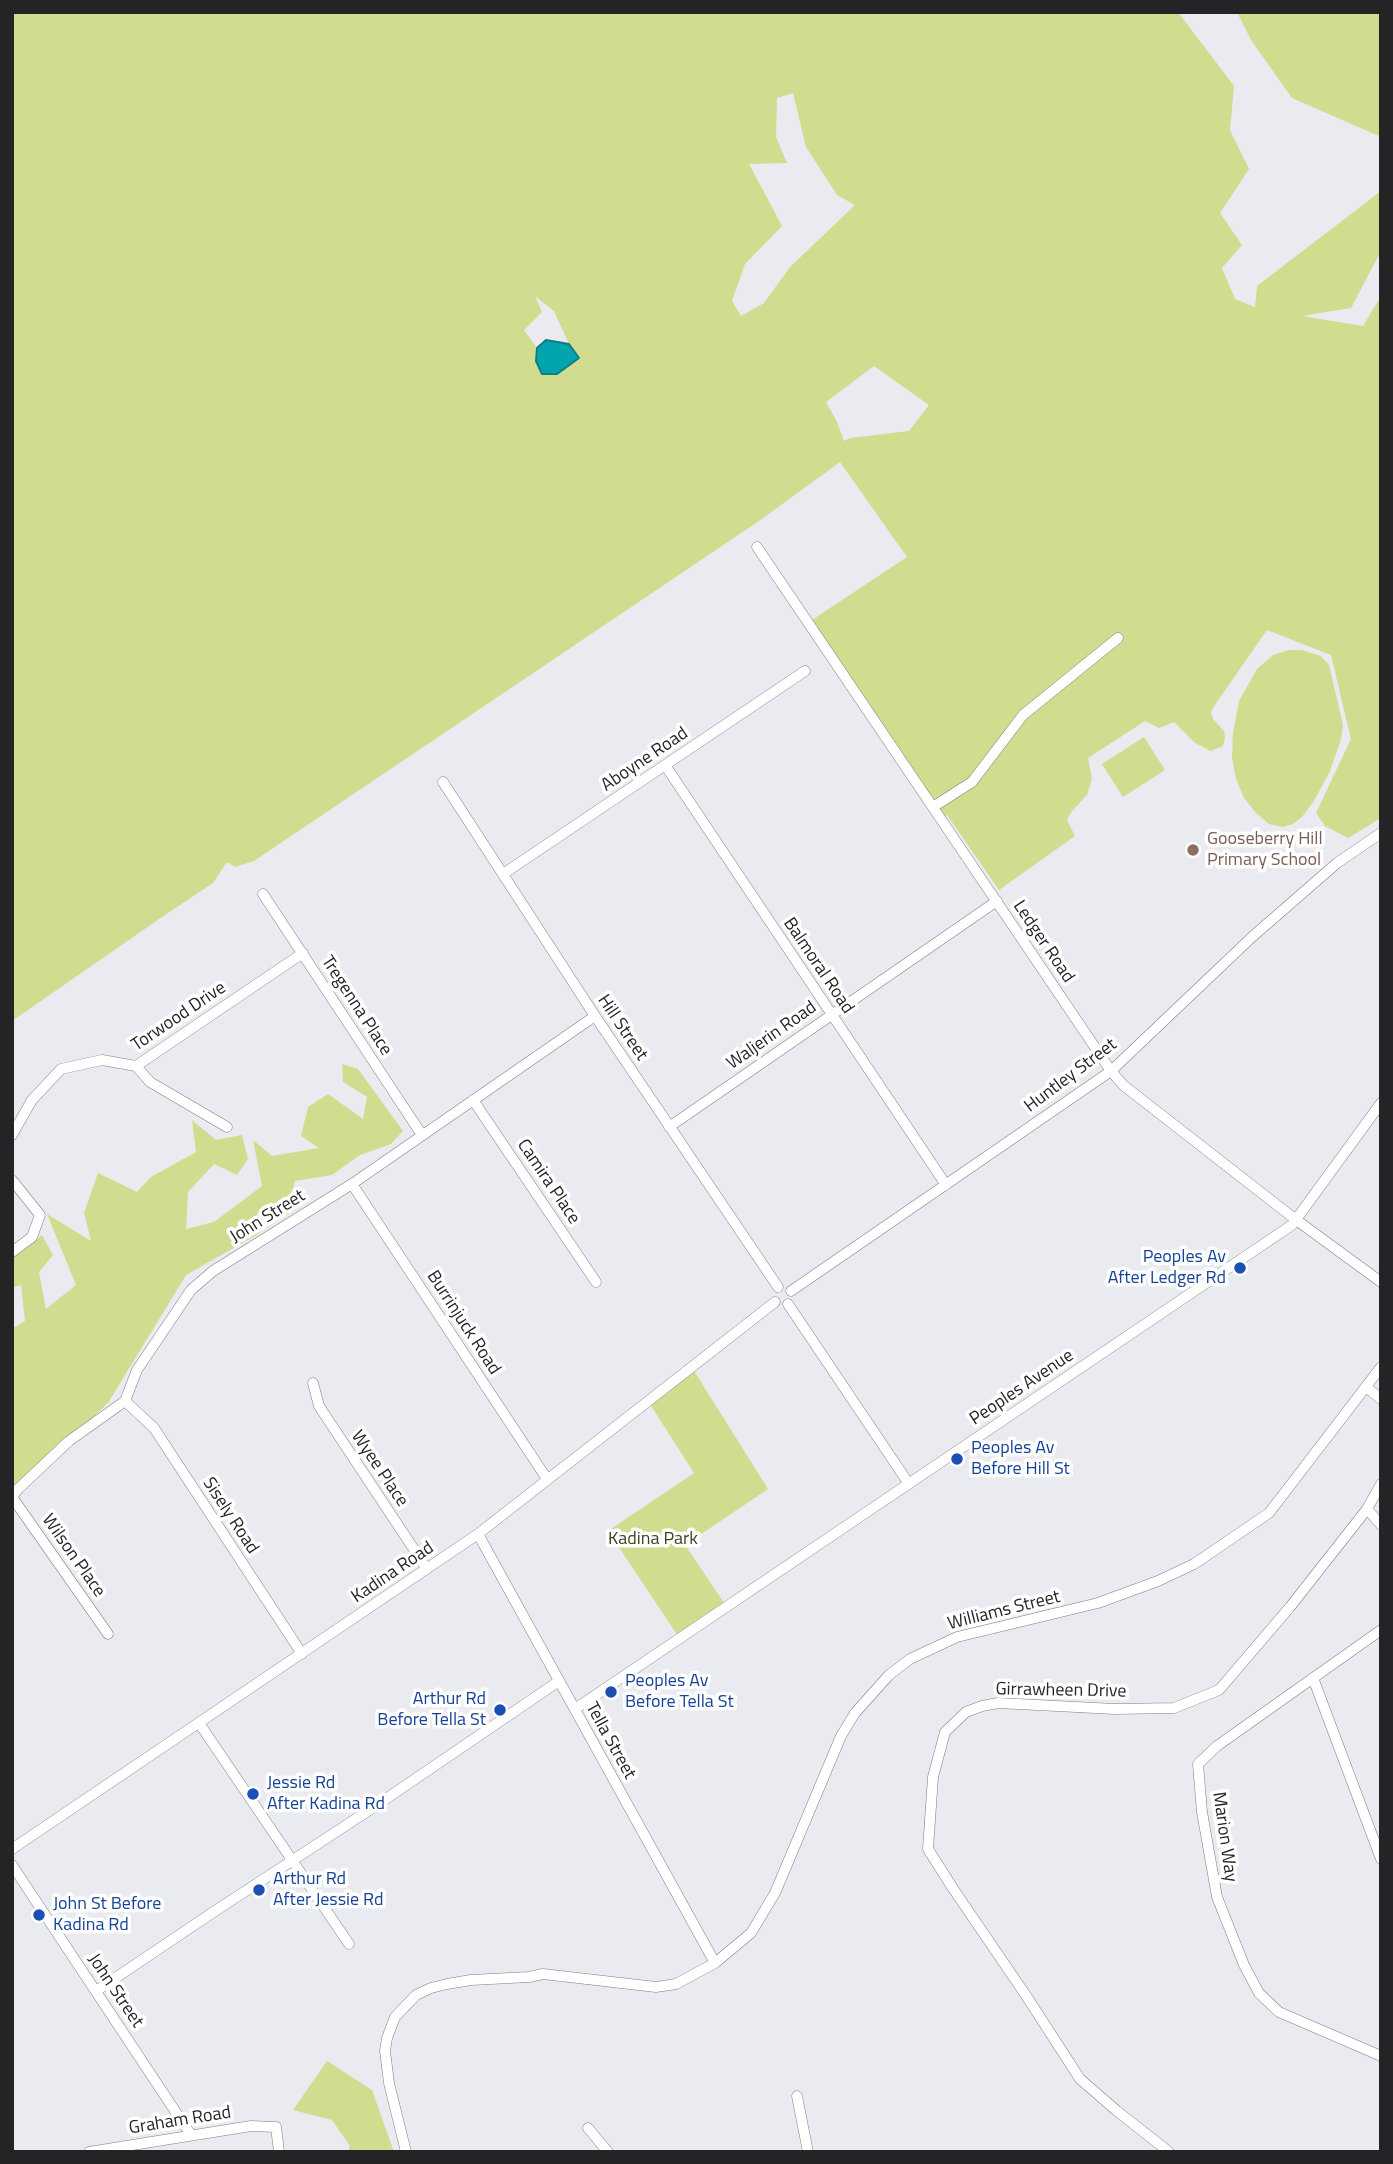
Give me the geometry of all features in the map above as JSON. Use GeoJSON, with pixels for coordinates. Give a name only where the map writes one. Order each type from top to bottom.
{"type":"FeatureCollection","features":[{"type":"Feature","properties":{"kind":"street","name":"Ledger Road"},"geometry":{"type":"LineString","coordinates":[[757,547],[1111,1071],[1123,1085],[1295,1219],[1381,1282]]}},
{"type":"Feature","properties":{"kind":"street"},"geometry":{"type":"LineString","coordinates":[[933,807],[972,782],[1023,715],[1118,638]]}},
{"type":"Feature","properties":{"kind":"street","name":"Aboyne Road"},"geometry":{"type":"LineString","coordinates":[[503,874],[805,671]]}},
{"type":"Feature","properties":{"kind":"street","name":"Balmoral Road"},"geometry":{"type":"LineString","coordinates":[[665,765],[946,1185]]}},
{"type":"Feature","properties":{"kind":"street","name":"Hill Street"},"geometry":{"type":"LineString","coordinates":[[443,782],[595,1016],[778,1287]]}},
{"type":"Feature","properties":{"kind":"street","name":"Huntley Street"},"geometry":{"type":"LineString","coordinates":[[792,1291],[1111,1071],[1252,937],[1338,863],[1381,833]]}},
{"type":"Feature","properties":{"kind":"street","name":"Tregenna Place"},"geometry":{"type":"LineString","coordinates":[[263,894],[422,1135]]}},
{"type":"Feature","properties":{"kind":"street","name":"Waljerin Road"},"geometry":{"type":"LineString","coordinates":[[670,1127],[997,901]]}},
{"type":"Feature","properties":{"kind":"street","name":"Torwood Drive"},"geometry":{"type":"LineString","coordinates":[[12,1135],[32,1100],[61,1069],[103,1060],[136,1066],[303,953]]}},
{"type":"Feature","properties":{"kind":"street","name":"John Street"},"geometry":{"type":"LineString","coordinates":[[125,1401],[137,1370],[191,1290],[213,1271],[352,1184],[595,1016]]}},
{"type":"Feature","properties":{"kind":"street"},"geometry":{"type":"LineString","coordinates":[[136,1066],[150,1082],[227,1127]]}},
{"type":"Feature","properties":{"kind":"street","name":"Camira Place"},"geometry":{"type":"LineString","coordinates":[[473,1100],[596,1282]]}},
{"type":"Feature","properties":{"kind":"street","name":"Peoples Avenue"},"geometry":{"type":"LineString","coordinates":[[575,1709],[1292,1225],[1381,1103]]}},
{"type":"Feature","properties":{"kind":"street"},"geometry":{"type":"LineString","coordinates":[[12,1180],[40,1215],[32,1237],[12,1252]]}},
{"type":"Feature","properties":{"kind":"street","name":"Burrinjuck Road"},"geometry":{"type":"LineString","coordinates":[[352,1184],[547,1479]]}},
{"type":"Feature","properties":{"kind":"street"},"geometry":{"type":"LineString","coordinates":[[786,1286],[792,1291],[793,1298],[789,1304],[775,1302],[774,1294],[778,1287],[786,1286]]}},
{"type":"Feature","properties":{"kind":"street","name":"Kadina Road"},"geometry":{"type":"LineString","coordinates":[[12,1849],[478,1534],[775,1302]]}},
{"type":"Feature","properties":{"kind":"street"},"geometry":{"type":"LineString","coordinates":[[789,1304],[909,1484]]}},
{"type":"Feature","properties":{"kind":"street","name":"Williams Street"},"geometry":{"type":"LineString","coordinates":[[406,2152],[389,2083],[385,2052],[387,2038],[396,2017],[416,1995],[431,1988],[471,1980],[543,1974],[656,1987],[676,1984],[715,1963],[751,1933],[775,1893],[841,1736],[855,1713],[889,1675],[910,1659],[957,1637],[1089,1606],[1158,1581],[1195,1563],[1269,1513],[1381,1367]]}},
{"type":"Feature","properties":{"kind":"street","name":"Wyee Place"},"geometry":{"type":"LineString","coordinates":[[313,1383],[319,1406],[427,1569]]}},
{"type":"Feature","properties":{"kind":"street"},"geometry":{"type":"LineString","coordinates":[[1366,1387],[1381,1399]]}},
{"type":"Feature","properties":{"kind":"street"},"geometry":{"type":"LineString","coordinates":[[12,1497],[69,1441],[125,1401]]}},
{"type":"Feature","properties":{"kind":"street","name":"Sisely Road"},"geometry":{"type":"LineString","coordinates":[[125,1401],[154,1428],[302,1654]]}},
{"type":"Feature","properties":{"kind":"street","name":"Girrawheen Drive"},"geometry":{"type":"LineString","coordinates":[[1169,2152],[1080,2079],[928,1849],[933,1777],[945,1732],[966,1712],[998,1703],[1115,1709],[1174,1708],[1219,1690],[1290,1607],[1367,1509],[1381,1484]]}},
{"type":"Feature","properties":{"kind":"street","name":"Wilson Place"},"geometry":{"type":"LineString","coordinates":[[12,1497],[108,1634]]}},
{"type":"Feature","properties":{"kind":"street"},"geometry":{"type":"LineString","coordinates":[[1367,1509],[1381,1525]]}},
{"type":"Feature","properties":{"kind":"street","name":"Tella Street"},"geometry":{"type":"LineString","coordinates":[[478,1534],[715,1963]]}},
{"type":"Feature","properties":{"kind":"street","name":"Marion Way"},"geometry":{"type":"LineString","coordinates":[[1381,1630],[1217,1746],[1198,1764],[1202,1812],[1217,1897],[1244,1965],[1259,1993],[1279,2012],[1381,2056]]}},
{"type":"Feature","properties":{"kind":"street"},"geometry":{"type":"LineString","coordinates":[[1312,1678],[1381,1858]]}},
{"type":"Feature","properties":{"kind":"street"},"geometry":{"type":"LineString","coordinates":[[96,1991],[559,1681]]}},
{"type":"Feature","properties":{"kind":"street"},"geometry":{"type":"LineString","coordinates":[[199,1723],[349,1944]]}},
{"type":"Feature","properties":{"kind":"street","name":"John Street"},"geometry":{"type":"LineString","coordinates":[[12,1865],[191,2135]]}},
{"type":"Feature","properties":{"kind":"street"},"geometry":{"type":"LineString","coordinates":[[797,2096],[808,2152]]}},
{"type":"Feature","properties":{"kind":"street","name":"Graham Road"},"geometry":{"type":"LineString","coordinates":[[89,2152],[251,2126],[276,2127],[279,2152]]}},
{"type":"Feature","properties":{"kind":"street"},"geometry":{"type":"LineString","coordinates":[[588,2128],[608,2152]]}},
{"type":"Feature","properties":{"kind":"green space"},"geometry":{"type":"Polygon","coordinates":[[[12,12],[1178,12],[1234,86],[1230,130],[1249,169],[1220,213],[1242,245],[1222,268],[1235,299],[1255,307],[1257,286],[1381,191],[1381,251],[1351,308],[1302,316],[1363,326],[1381,296],[1381,818],[1348,838],[1325,826],[1316,813],[1351,739],[1331,655],[1267,630],[1211,712],[1213,719],[1224,731],[1223,746],[1210,751],[1194,742],[1174,722],[1159,728],[1145,721],[1088,758],[1092,779],[1087,795],[1067,820],[1075,836],[999,890],[947,815],[942,819],[809,622],[907,557],[840,462],[759,521],[254,861],[235,867],[227,862],[213,883],[12,1021],[12,12]],[[793,93],[777,98],[776,137],[787,163],[749,164],[782,226],[745,264],[732,301],[741,316],[764,303],[790,267],[855,205],[837,195],[806,147],[793,93]],[[535,296],[542,312],[524,330],[537,348],[536,361],[579,358],[569,344],[554,311],[535,296]],[[874,366],[826,402],[844,441],[909,431],[929,405],[874,366]]]}},
{"type":"Feature","properties":{"kind":"green space"},"geometry":{"type":"Polygon","coordinates":[[[1237,12],[1381,12],[1381,137],[1292,98],[1251,40],[1237,12]]]}},
{"type":"Feature","properties":{"kind":"green space"},"geometry":{"type":"Polygon","coordinates":[[[1289,650],[1302,650],[1321,656],[1329,665],[1343,725],[1330,771],[1314,801],[1302,817],[1283,827],[1269,824],[1244,798],[1236,779],[1232,758],[1239,701],[1257,669],[1273,655],[1289,650]]]}},
{"type":"Feature","properties":{"kind":"green space"},"geometry":{"type":"Polygon","coordinates":[[[1144,737],[1165,770],[1123,797],[1102,764],[1144,737]]]}},
{"type":"Feature","properties":{"kind":"green space"},"geometry":{"type":"Polygon","coordinates":[[[342,1064],[358,1069],[403,1131],[391,1144],[360,1155],[332,1175],[295,1181],[288,1214],[257,1213],[260,1233],[186,1275],[108,1403],[12,1493],[12,1329],[25,1321],[21,1285],[12,1288],[12,1259],[42,1235],[53,1255],[39,1272],[46,1309],[76,1285],[47,1214],[91,1241],[84,1213],[98,1173],[137,1192],[151,1177],[196,1152],[192,1120],[216,1140],[242,1135],[248,1159],[237,1175],[214,1164],[188,1192],[186,1229],[214,1222],[262,1186],[253,1140],[272,1156],[319,1148],[301,1136],[308,1107],[328,1094],[363,1119],[367,1097],[343,1082],[342,1064]]]}},
{"type":"Feature","properties":{"kind":"green space","name":"Kadina Park"},"geometry":{"type":"Polygon","coordinates":[[[691,1366],[768,1489],[685,1545],[727,1607],[680,1639],[608,1531],[694,1473],[648,1401],[691,1366]]]}},
{"type":"Feature","properties":{"kind":"green space"},"geometry":{"type":"Polygon","coordinates":[[[327,2061],[372,2090],[394,2152],[348,2152],[350,2146],[332,2120],[293,2110],[327,2061]]]}},
{"type":"Feature","properties":{"kind":"water"},"geometry":{"type":"Polygon","coordinates":[[[546,340],[569,344],[579,358],[557,374],[542,374],[536,361],[537,348],[546,340]]]}},
{"type":"Feature","properties":{"kind":"place","name":"Gooseberry Hill Primary School"},"geometry":{"type":"Point","coordinates":[1193,850]}},
{"type":"Feature","properties":{"kind":"place","name":"Peoples Av After Ledger Rd"},"geometry":{"type":"Point","coordinates":[1240,1268]}},
{"type":"Feature","properties":{"kind":"place","name":"Peoples Av Before Hill St"},"geometry":{"type":"Point","coordinates":[957,1459]}},
{"type":"Feature","properties":{"kind":"place","name":"Peoples Av Before Tella St"},"geometry":{"type":"Point","coordinates":[611,1692]}},
{"type":"Feature","properties":{"kind":"place","name":"Arthur Rd Before Tella St"},"geometry":{"type":"Point","coordinates":[500,1710]}},
{"type":"Feature","properties":{"kind":"place","name":"Jessie Rd After Kadina Rd"},"geometry":{"type":"Point","coordinates":[253,1794]}},
{"type":"Feature","properties":{"kind":"place","name":"Arthur Rd After Jessie Rd"},"geometry":{"type":"Point","coordinates":[259,1890]}},
{"type":"Feature","properties":{"kind":"place","name":"John St Before Kadina Rd"},"geometry":{"type":"Point","coordinates":[39,1915]}}]}
